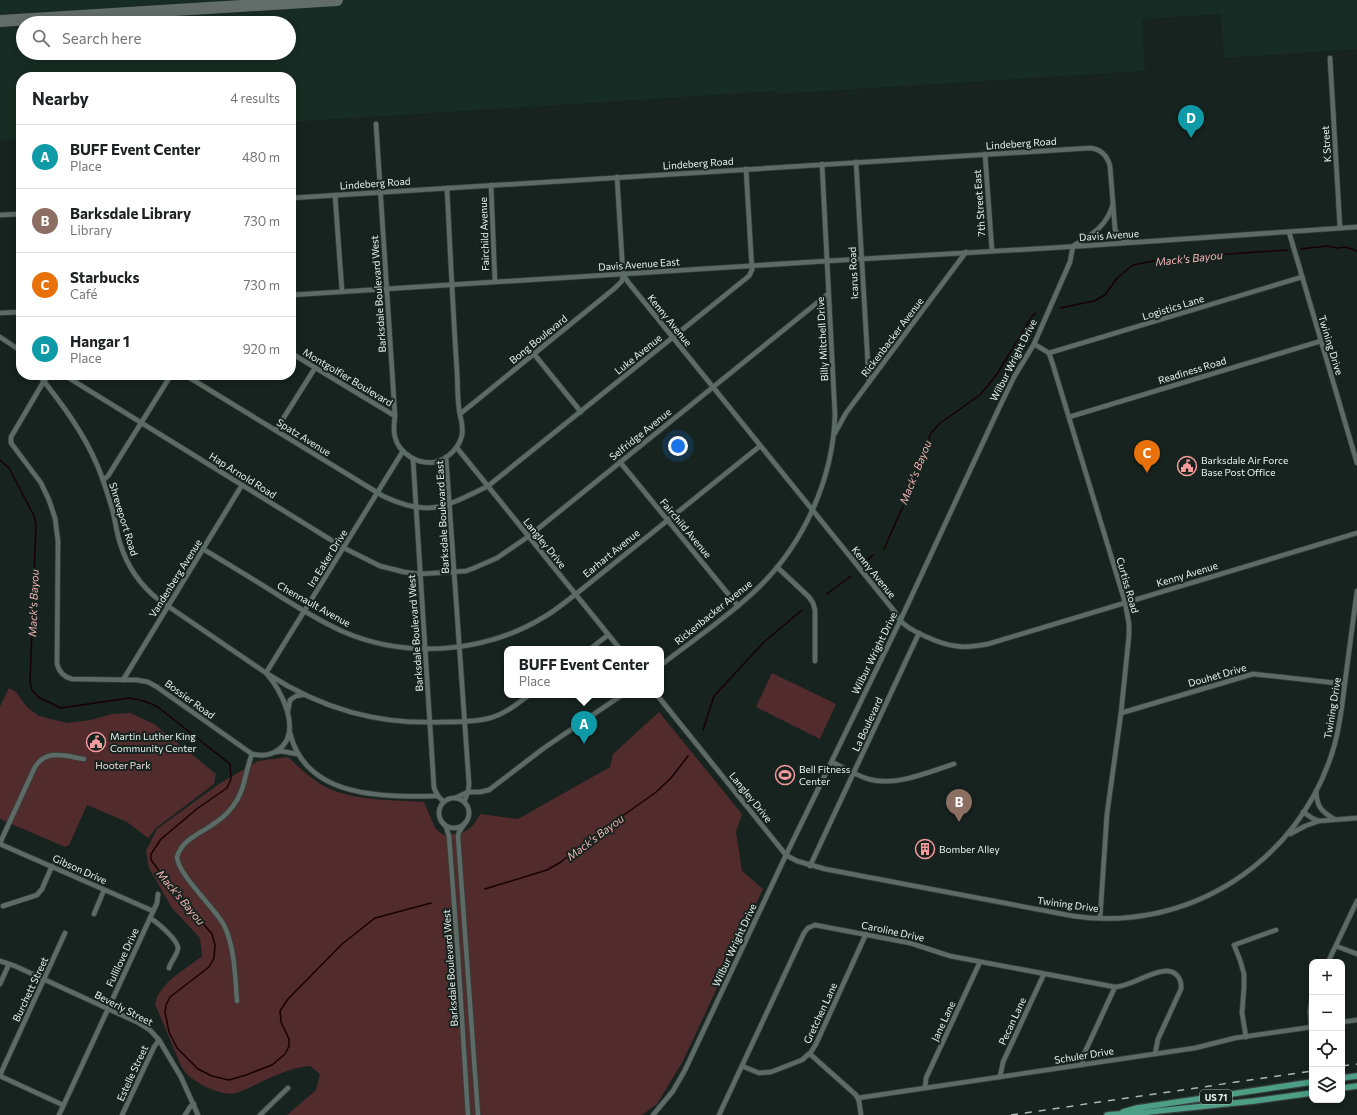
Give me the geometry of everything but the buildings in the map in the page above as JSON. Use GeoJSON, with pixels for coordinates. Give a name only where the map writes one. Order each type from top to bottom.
{"type":"FeatureCollection","features":[{"type":"Feature","properties":{"kind":"main road"},"geometry":{"type":"LineString","coordinates":[[1345,1078],[1357,1076]]}},
{"type":"Feature","properties":{"kind":"main road","name":"US 71"},"geometry":{"type":"LineString","coordinates":[[1121,1113],[1132,1109],[1309,1082]]}},
{"type":"Feature","properties":{"kind":"main road"},"geometry":{"type":"LineString","coordinates":[[1345,1088],[1357,1086]]}},
{"type":"Feature","properties":{"kind":"main road"},"geometry":{"type":"LineString","coordinates":[[1253,1091],[1254,1100]]}},
{"type":"Feature","properties":{"kind":"main road","name":"US 71"},"geometry":{"type":"LineString","coordinates":[[1107,1115],[1194,1107],[1309,1092]]}},
{"type":"Feature","properties":{"kind":"main road"},"geometry":{"type":"LineString","coordinates":[[1193,1100],[1194,1107]]}},
{"type":"Feature","properties":{"kind":"street","name":"K Street"},"geometry":{"type":"LineString","coordinates":[[1330,58],[1340,228]]}},
{"type":"Feature","properties":{"kind":"street","name":"Barksdale Boulevard West"},"geometry":{"type":"LineString","coordinates":[[376,124],[395,416],[395,438],[403,451],[412,458],[434,788],[438,796]]}},
{"type":"Feature","properties":{"kind":"street","name":"Lindeberg Road"},"geometry":{"type":"LineString","coordinates":[[296,198],[1086,148],[1099,150],[1104,154],[1110,166],[1113,204]]}},
{"type":"Feature","properties":{"kind":"street","name":"7th Street East"},"geometry":{"type":"LineString","coordinates":[[985,154],[992,251]]}},
{"type":"Feature","properties":{"kind":"street","name":"Icarus Road"},"geometry":{"type":"LineString","coordinates":[[856,162],[869,383]]}},
{"type":"Feature","properties":{"kind":"street","name":"Billy Mitchell Drive"},"geometry":{"type":"LineString","coordinates":[[812,510],[827,470],[834,434],[835,415],[822,164]]}},
{"type":"Feature","properties":{"kind":"street"},"geometry":{"type":"LineString","coordinates":[[746,169],[752,266]]}},
{"type":"Feature","properties":{"kind":"street"},"geometry":{"type":"LineString","coordinates":[[617,177],[623,274]]}},
{"type":"Feature","properties":{"kind":"street","name":"Fairchild Avenue"},"geometry":{"type":"LineString","coordinates":[[492,185],[495,282]]}},
{"type":"Feature","properties":{"kind":"street"},"geometry":{"type":"LineString","coordinates":[[447,188],[460,414],[462,422],[462,435],[457,448]]}},
{"type":"Feature","properties":{"kind":"street"},"geometry":{"type":"LineString","coordinates":[[335,195],[342,291]]}},
{"type":"Feature","properties":{"kind":"street"},"geometry":{"type":"LineString","coordinates":[[1113,204],[1115,229],[1118,236],[1124,240],[1135,242]]}},
{"type":"Feature","properties":{"kind":"street"},"geometry":{"type":"LineString","coordinates":[[1073,246],[1103,224],[1110,214],[1113,204]]}},
{"type":"Feature","properties":{"kind":"street"},"geometry":{"type":"LineString","coordinates":[[0,215],[16,214]]}},
{"type":"Feature","properties":{"kind":"street","name":"Davis Avenue"},"geometry":{"type":"LineString","coordinates":[[827,261],[1357,227]]}},
{"type":"Feature","properties":{"kind":"street","name":"Twining Drive"},"geometry":{"type":"LineString","coordinates":[[1289,232],[1357,463]]}},
{"type":"Feature","properties":{"kind":"street","name":"Wilbur Wright Drive"},"geometry":{"type":"LineString","coordinates":[[653,1115],[673,1091],[686,1070],[786,855],[900,621],[1004,398],[1034,344],[1070,262],[1073,246]]}},
{"type":"Feature","properties":{"kind":"street","name":"Rickenbacker Avenue"},"geometry":{"type":"LineString","coordinates":[[834,434],[846,413],[966,252]]}},
{"type":"Feature","properties":{"kind":"street","name":"Davis Avenue East"},"geometry":{"type":"LineString","coordinates":[[296,295],[827,261]]}},
{"type":"Feature","properties":{"kind":"street","name":"Luke Avenue"},"geometry":{"type":"LineString","coordinates":[[416,508],[428,509],[449,505],[488,486],[749,276],[752,266]]}},
{"type":"Feature","properties":{"kind":"street","name":"Kenny Avenue"},"geometry":{"type":"LineString","coordinates":[[623,274],[895,612],[900,621],[919,633],[943,643],[956,646],[973,647],[988,644],[1357,533]]}},
{"type":"Feature","properties":{"kind":"street","name":"Bong Boulevard"},"geometry":{"type":"LineString","coordinates":[[460,414],[615,288],[622,280],[623,274]]}},
{"type":"Feature","properties":{"kind":"street","name":"Logistics Lane"},"geometry":{"type":"LineString","coordinates":[[1049,353],[1302,278]]}},
{"type":"Feature","properties":{"kind":"street","name":"Selfridge Avenue"},"geometry":{"type":"LineString","coordinates":[[420,574],[470,570],[490,562],[506,552],[528,536],[828,294]]}},
{"type":"Feature","properties":{"kind":"street"},"geometry":{"type":"LineString","coordinates":[[0,313],[16,312]]}},
{"type":"Feature","properties":{"kind":"street"},"geometry":{"type":"LineString","coordinates":[[0,337],[16,347]]}},
{"type":"Feature","properties":{"kind":"street","name":"Readiness Road"},"geometry":{"type":"LineString","coordinates":[[1069,417],[1320,341]]}},
{"type":"Feature","properties":{"kind":"street"},"geometry":{"type":"LineString","coordinates":[[1034,344],[1049,353]]}},
{"type":"Feature","properties":{"kind":"street","name":"Curtiss Road"},"geometry":{"type":"LineString","coordinates":[[1049,353],[1125,602],[1129,624],[1121,713],[1106,814],[1100,918]]}},
{"type":"Feature","properties":{"kind":"street"},"geometry":{"type":"LineString","coordinates":[[534,354],[581,412]]}},
{"type":"Feature","properties":{"kind":"street","name":"Montgolfier Boulevard"},"geometry":{"type":"LineString","coordinates":[[296,356],[395,416]]}},
{"type":"Feature","properties":{"kind":"street"},"geometry":{"type":"LineString","coordinates":[[276,430],[315,368]]}},
{"type":"Feature","properties":{"kind":"street","name":"Hap Arnold Road"},"geometry":{"type":"LineString","coordinates":[[72,380],[344,548],[380,566],[420,574]]}},
{"type":"Feature","properties":{"kind":"street"},"geometry":{"type":"LineString","coordinates":[[103,480],[108,476],[168,380]]}},
{"type":"Feature","properties":{"kind":"street","name":"Spatz Avenue"},"geometry":{"type":"LineString","coordinates":[[194,380],[377,493],[394,502],[416,508]]}},
{"type":"Feature","properties":{"kind":"street","name":"Bossier Road"},"geometry":{"type":"LineString","coordinates":[[44,382],[11,437],[11,443],[41,484],[56,518],[58,546],[58,668],[63,675],[72,679],[145,681],[157,686],[252,754]]}},
{"type":"Feature","properties":{"kind":"street","name":"Shreveport Road"},"geometry":{"type":"LineString","coordinates":[[44,382],[58,398],[78,427],[93,456],[103,480],[125,557],[136,576],[151,594],[266,673],[278,689],[288,714],[289,732],[285,744],[274,753]]}},
{"type":"Feature","properties":{"kind":"street","name":"Earhart Avenue"},"geometry":{"type":"LineString","coordinates":[[459,646],[477,644],[492,640],[545,617],[576,594],[760,446]]}},
{"type":"Feature","properties":{"kind":"street","name":"Langley Drive"},"geometry":{"type":"LineString","coordinates":[[457,448],[617,646]]}},
{"type":"Feature","properties":{"kind":"street","name":"Barksdale Boulevard East"},"geometry":{"type":"LineString","coordinates":[[457,448],[446,457],[469,784],[464,802]]}},
{"type":"Feature","properties":{"kind":"street","name":"Ira Eaker Drive"},"geometry":{"type":"LineString","coordinates":[[266,673],[403,451]]}},
{"type":"Feature","properties":{"kind":"street"},"geometry":{"type":"LineString","coordinates":[[412,458],[419,462],[432,463],[446,457]]}},
{"type":"Feature","properties":{"kind":"street","name":"Fairchild Avenue"},"geometry":{"type":"LineString","coordinates":[[620,462],[738,606]]}},
{"type":"Feature","properties":{"kind":"street","name":"Vandenberg Avenue"},"geometry":{"type":"LineString","coordinates":[[123,680],[242,485]]}},
{"type":"Feature","properties":{"kind":"street","name":"Rickenbacker Avenue"},"geometry":{"type":"LineString","coordinates":[[664,663],[738,606],[758,588],[777,568],[797,539],[812,510]]}},
{"type":"Feature","properties":{"kind":"street","name":"Chennault Avenue"},"geometry":{"type":"LineString","coordinates":[[203,549],[305,611],[342,631],[367,640],[401,647],[425,649],[459,646]]}},
{"type":"Feature","properties":{"kind":"street"},"geometry":{"type":"LineString","coordinates":[[777,568],[813,603],[815,610],[815,662]]}},
{"type":"Feature","properties":{"kind":"street","name":"Twining Drive"},"geometry":{"type":"LineString","coordinates":[[786,855],[810,866],[1073,916],[1100,918],[1136,917],[1171,910],[1191,903],[1227,886],[1260,862],[1286,836],[1316,790],[1333,750],[1338,733],[1357,591]]}},
{"type":"Feature","properties":{"kind":"street","name":"La Boulevard"},"geometry":{"type":"LineString","coordinates":[[810,866],[919,633]]}},
{"type":"Feature","properties":{"kind":"street"},"geometry":{"type":"LineString","coordinates":[[594,646],[608,635]]}},
{"type":"Feature","properties":{"kind":"street"},"geometry":{"type":"LineString","coordinates":[[266,673],[304,696],[338,709],[359,715],[393,721],[430,723],[464,722],[490,718],[508,710],[525,698]]}},
{"type":"Feature","properties":{"kind":"street","name":"Douhet Drive"},"geometry":{"type":"LineString","coordinates":[[1121,713],[1253,674],[1345,684]]}},
{"type":"Feature","properties":{"kind":"street"},"geometry":{"type":"LineString","coordinates":[[288,714],[290,700],[296,696],[304,696]]}},
{"type":"Feature","properties":{"kind":"street"},"geometry":{"type":"LineString","coordinates":[[465,823],[454,828],[446,826],[442,822],[439,810],[444,802],[468,792],[489,790],[544,748],[618,698]]}},
{"type":"Feature","properties":{"kind":"street","name":"Langley Drive"},"geometry":{"type":"LineString","coordinates":[[659,698],[786,855]]}},
{"type":"Feature","properties":{"kind":"street","name":"Shreveport Road"},"geometry":{"type":"LineString","coordinates":[[289,732],[297,754],[316,774],[329,783],[360,792],[395,796],[438,796]]}},
{"type":"Feature","properties":{"kind":"street"},"geometry":{"type":"LineString","coordinates":[[238,1001],[231,949],[223,924],[181,868],[177,857],[183,844],[213,824],[233,806],[240,796],[252,754],[262,756],[281,751],[297,754]]}},
{"type":"Feature","properties":{"kind":"street"},"geometry":{"type":"LineString","coordinates":[[0,843],[39,760],[43,757],[51,755],[84,759]]}},
{"type":"Feature","properties":{"kind":"street"},"geometry":{"type":"LineString","coordinates":[[832,762],[867,779],[888,781],[911,777],[954,764]]}},
{"type":"Feature","properties":{"kind":"street"},"geometry":{"type":"LineString","coordinates":[[1316,790],[1317,799],[1321,810],[1334,819]]}},
{"type":"Feature","properties":{"kind":"street"},"geometry":{"type":"LineString","coordinates":[[438,796],[444,802]]}},
{"type":"Feature","properties":{"kind":"street"},"geometry":{"type":"LineString","coordinates":[[455,798],[464,802],[468,807],[469,814],[458,836],[478,1115]]}},
{"type":"Feature","properties":{"kind":"street"},"geometry":{"type":"LineString","coordinates":[[1303,812],[1320,821]]}},
{"type":"Feature","properties":{"kind":"street"},"geometry":{"type":"LineString","coordinates":[[1286,836],[1304,826],[1320,821],[1357,818]]}},
{"type":"Feature","properties":{"kind":"street","name":"Barksdale Boulevard West"},"geometry":{"type":"LineString","coordinates":[[442,822],[448,831],[450,850],[468,1115]]}},
{"type":"Feature","properties":{"kind":"street","name":"Gibson Drive"},"geometry":{"type":"LineString","coordinates":[[0,843],[153,911]]}},
{"type":"Feature","properties":{"kind":"street"},"geometry":{"type":"LineString","coordinates":[[3,906],[39,894],[52,866]]}},
{"type":"Feature","properties":{"kind":"street"},"geometry":{"type":"LineString","coordinates":[[94,914],[104,890]]}},
{"type":"Feature","properties":{"kind":"street","name":"Fullilove Drive"},"geometry":{"type":"LineString","coordinates":[[59,1115],[158,901],[158,894]]}},
{"type":"Feature","properties":{"kind":"street"},"geometry":{"type":"LineString","coordinates":[[1330,959],[1357,901]]}},
{"type":"Feature","properties":{"kind":"street"},"geometry":{"type":"LineString","coordinates":[[150,918],[164,929],[178,945],[177,952],[169,968]]}},
{"type":"Feature","properties":{"kind":"street","name":"Caroline Drive"},"geometry":{"type":"LineString","coordinates":[[719,1115],[806,930],[811,926],[819,925],[866,934],[920,945],[950,956],[1114,987],[1127,985],[1161,972],[1169,971],[1178,976],[1181,981],[1181,989],[1158,1039],[1155,1054]]}},
{"type":"Feature","properties":{"kind":"street"},"geometry":{"type":"LineString","coordinates":[[1246,1036],[1242,1013],[1244,974],[1234,945],[1276,930]]}},
{"type":"Feature","properties":{"kind":"street","name":"Burchett Street"},"geometry":{"type":"LineString","coordinates":[[0,1076],[65,933]]}},
{"type":"Feature","properties":{"kind":"street","name":"Gretchen Lane"},"geometry":{"type":"LineString","coordinates":[[742,1066],[754,1072],[767,1073],[799,1062],[810,1054],[816,1044],[866,934]]}},
{"type":"Feature","properties":{"kind":"street"},"geometry":{"type":"LineString","coordinates":[[1336,946],[1357,954]]}},
{"type":"Feature","properties":{"kind":"street","name":"Beverly Street"},"geometry":{"type":"LineString","coordinates":[[0,961],[44,979],[147,1027],[159,1040],[180,1077],[198,1115]]}},
{"type":"Feature","properties":{"kind":"street","name":"Jane Lane"},"geometry":{"type":"LineString","coordinates":[[925,1088],[926,1078],[980,962]]}},
{"type":"Feature","properties":{"kind":"street"},"geometry":{"type":"LineString","coordinates":[[0,984],[9,964]]}},
{"type":"Feature","properties":{"kind":"street","name":"Pecan Lane"},"geometry":{"type":"LineString","coordinates":[[1000,1077],[1003,1062],[1044,974]]}},
{"type":"Feature","properties":{"kind":"street"},"geometry":{"type":"LineString","coordinates":[[1082,1065],[1084,1054],[1114,987]]}},
{"type":"Feature","properties":{"kind":"street"},"geometry":{"type":"LineString","coordinates":[[1345,1022],[1357,1020]]}},
{"type":"Feature","properties":{"kind":"street","name":"Schuler Drive"},"geometry":{"type":"LineString","coordinates":[[858,1098],[1195,1048],[1246,1036],[1309,1027]]}},
{"type":"Feature","properties":{"kind":"street","name":"Estelle Street"},"geometry":{"type":"LineString","coordinates":[[122,1115],[154,1047],[159,1040]]}},
{"type":"Feature","properties":{"kind":"street"},"geometry":{"type":"LineString","coordinates":[[810,1054],[858,1098],[861,1115]]}},
{"type":"Feature","properties":{"kind":"street"},"geometry":{"type":"LineString","coordinates":[[0,1076],[63,1105]]}},
{"type":"Feature","properties":{"kind":"street"},"geometry":{"type":"LineString","coordinates":[[260,1115],[288,1088]]}},
{"type":"Feature","properties":{"kind":"street"},"geometry":{"type":"LineString","coordinates":[[185,1115],[194,1104]]}},
{"type":"Feature","properties":{"kind":"shaded area"},"geometry":{"type":"Polygon","coordinates":[[[0,0],[1357,0],[1357,49],[1224,58],[1221,14],[1142,19],[1145,71],[777,94],[777,91],[296,122],[296,72],[16,72],[16,139],[0,140],[0,0]]]}},
{"type":"Feature","properties":{"kind":"green space"},"geometry":{"type":"Polygon","coordinates":[[[772,673],[836,704],[820,739],[756,707],[772,673]]]}},
{"type":"Feature","properties":{"kind":"green space","name":"Hooter Park"},"geometry":{"type":"Polygon","coordinates":[[[9,688],[16,692],[27,707],[39,716],[67,723],[91,720],[112,714],[130,713],[154,724],[216,774],[214,784],[156,828],[148,838],[127,822],[87,805],[69,845],[65,847],[0,819],[0,707],[9,688]]]}},
{"type":"Feature","properties":{"kind":"green space"},"geometry":{"type":"Polygon","coordinates":[[[659,712],[742,814],[736,832],[742,871],[763,889],[683,1061],[657,1104],[642,1115],[287,1115],[316,1090],[320,1074],[310,1066],[300,1067],[282,1073],[233,1094],[217,1091],[200,1084],[183,1069],[155,1004],[162,989],[174,977],[202,956],[200,938],[172,908],[149,868],[146,851],[157,829],[219,784],[258,761],[288,757],[314,780],[343,794],[366,798],[424,802],[435,828],[443,835],[461,833],[473,826],[480,814],[518,819],[610,767],[613,754],[659,712]]]}},
{"type":"Feature","properties":{"kind":"waterway","name":"Mack's Bayou"},"geometry":{"type":"LineString","coordinates":[[1301,249],[1327,246],[1337,248],[1346,247],[1357,251]]}},
{"type":"Feature","properties":{"kind":"waterway","name":"Mack's Bayou"},"geometry":{"type":"LineString","coordinates":[[1060,308],[1094,301],[1105,295],[1117,278],[1133,265],[1169,258],[1287,250]]}},
{"type":"Feature","properties":{"kind":"waterway","name":"Mack's Bayou"},"geometry":{"type":"LineString","coordinates":[[884,549],[904,504],[931,433],[939,424],[981,394],[997,374],[1033,315],[1036,313]]}},
{"type":"Feature","properties":{"kind":"waterway","name":"Mack's Bayou"},"geometry":{"type":"LineString","coordinates":[[0,460],[9,468],[34,516],[36,524],[30,682],[32,690],[38,697],[61,708],[129,698],[152,704],[230,764],[231,779],[227,788],[198,808],[161,839],[151,854],[151,860],[172,888],[212,934],[215,945],[214,958],[209,967],[170,997],[166,1005],[165,1012],[169,1032],[177,1048],[198,1069],[212,1076],[229,1080],[272,1065],[285,1054],[289,1046],[289,1039],[281,1022],[280,1011],[288,999],[342,944],[375,918],[431,903]]}},
{"type":"Feature","properties":{"kind":"waterway","name":"Mack's Bayou"},"geometry":{"type":"LineString","coordinates":[[864,563],[873,555]]}},
{"type":"Feature","properties":{"kind":"waterway","name":"Mack's Bayou"},"geometry":{"type":"LineString","coordinates":[[827,594],[851,576]]}},
{"type":"Feature","properties":{"kind":"waterway","name":"Mack's Bayou"},"geometry":{"type":"LineString","coordinates":[[703,730],[714,696],[764,642],[802,610]]}},
{"type":"Feature","properties":{"kind":"waterway","name":"Mack's Bayou"},"geometry":{"type":"LineString","coordinates":[[485,889],[547,870],[561,862],[591,838],[655,793],[671,778],[688,756]]}},
{"type":"Feature","properties":{"kind":"taxiway"},"geometry":{"type":"LineString","coordinates":[[80,16],[337,0]]}},
{"type":"Feature","properties":{"kind":"taxiway"},"geometry":{"type":"LineString","coordinates":[[0,21],[16,20]]}},
{"type":"Feature","properties":{"kind":"railway"},"geometry":{"type":"LineString","coordinates":[[1345,1066],[1357,1064]]}},
{"type":"Feature","properties":{"kind":"railway"},"geometry":{"type":"LineString","coordinates":[[1011,1115],[1309,1071]]}},
{"type":"Feature","properties":{"kind":"place","name":"Hangar 1"},"geometry":{"type":"Point","coordinates":[1191,138]}},
{"type":"Feature","properties":{"kind":"place","name":"Barksdale Air Force Base Post Office"},"geometry":{"type":"Point","coordinates":[1187,466]}},
{"type":"Feature","properties":{"kind":"place","name":"Starbucks"},"geometry":{"type":"Point","coordinates":[1147,473]}},
{"type":"Feature","properties":{"kind":"place","name":"Martin Luther King Community Center"},"geometry":{"type":"Point","coordinates":[96,742]}},
{"type":"Feature","properties":{"kind":"place","name":"BUFF Event Center"},"geometry":{"type":"Point","coordinates":[584,744]}},
{"type":"Feature","properties":{"kind":"place","name":"Bell Fitness Center"},"geometry":{"type":"Point","coordinates":[785,775]}},
{"type":"Feature","properties":{"kind":"place","name":"Barksdale Library"},"geometry":{"type":"Point","coordinates":[959,822]}},
{"type":"Feature","properties":{"kind":"place","name":"Bomber Alley"},"geometry":{"type":"Point","coordinates":[925,849]}}]}
